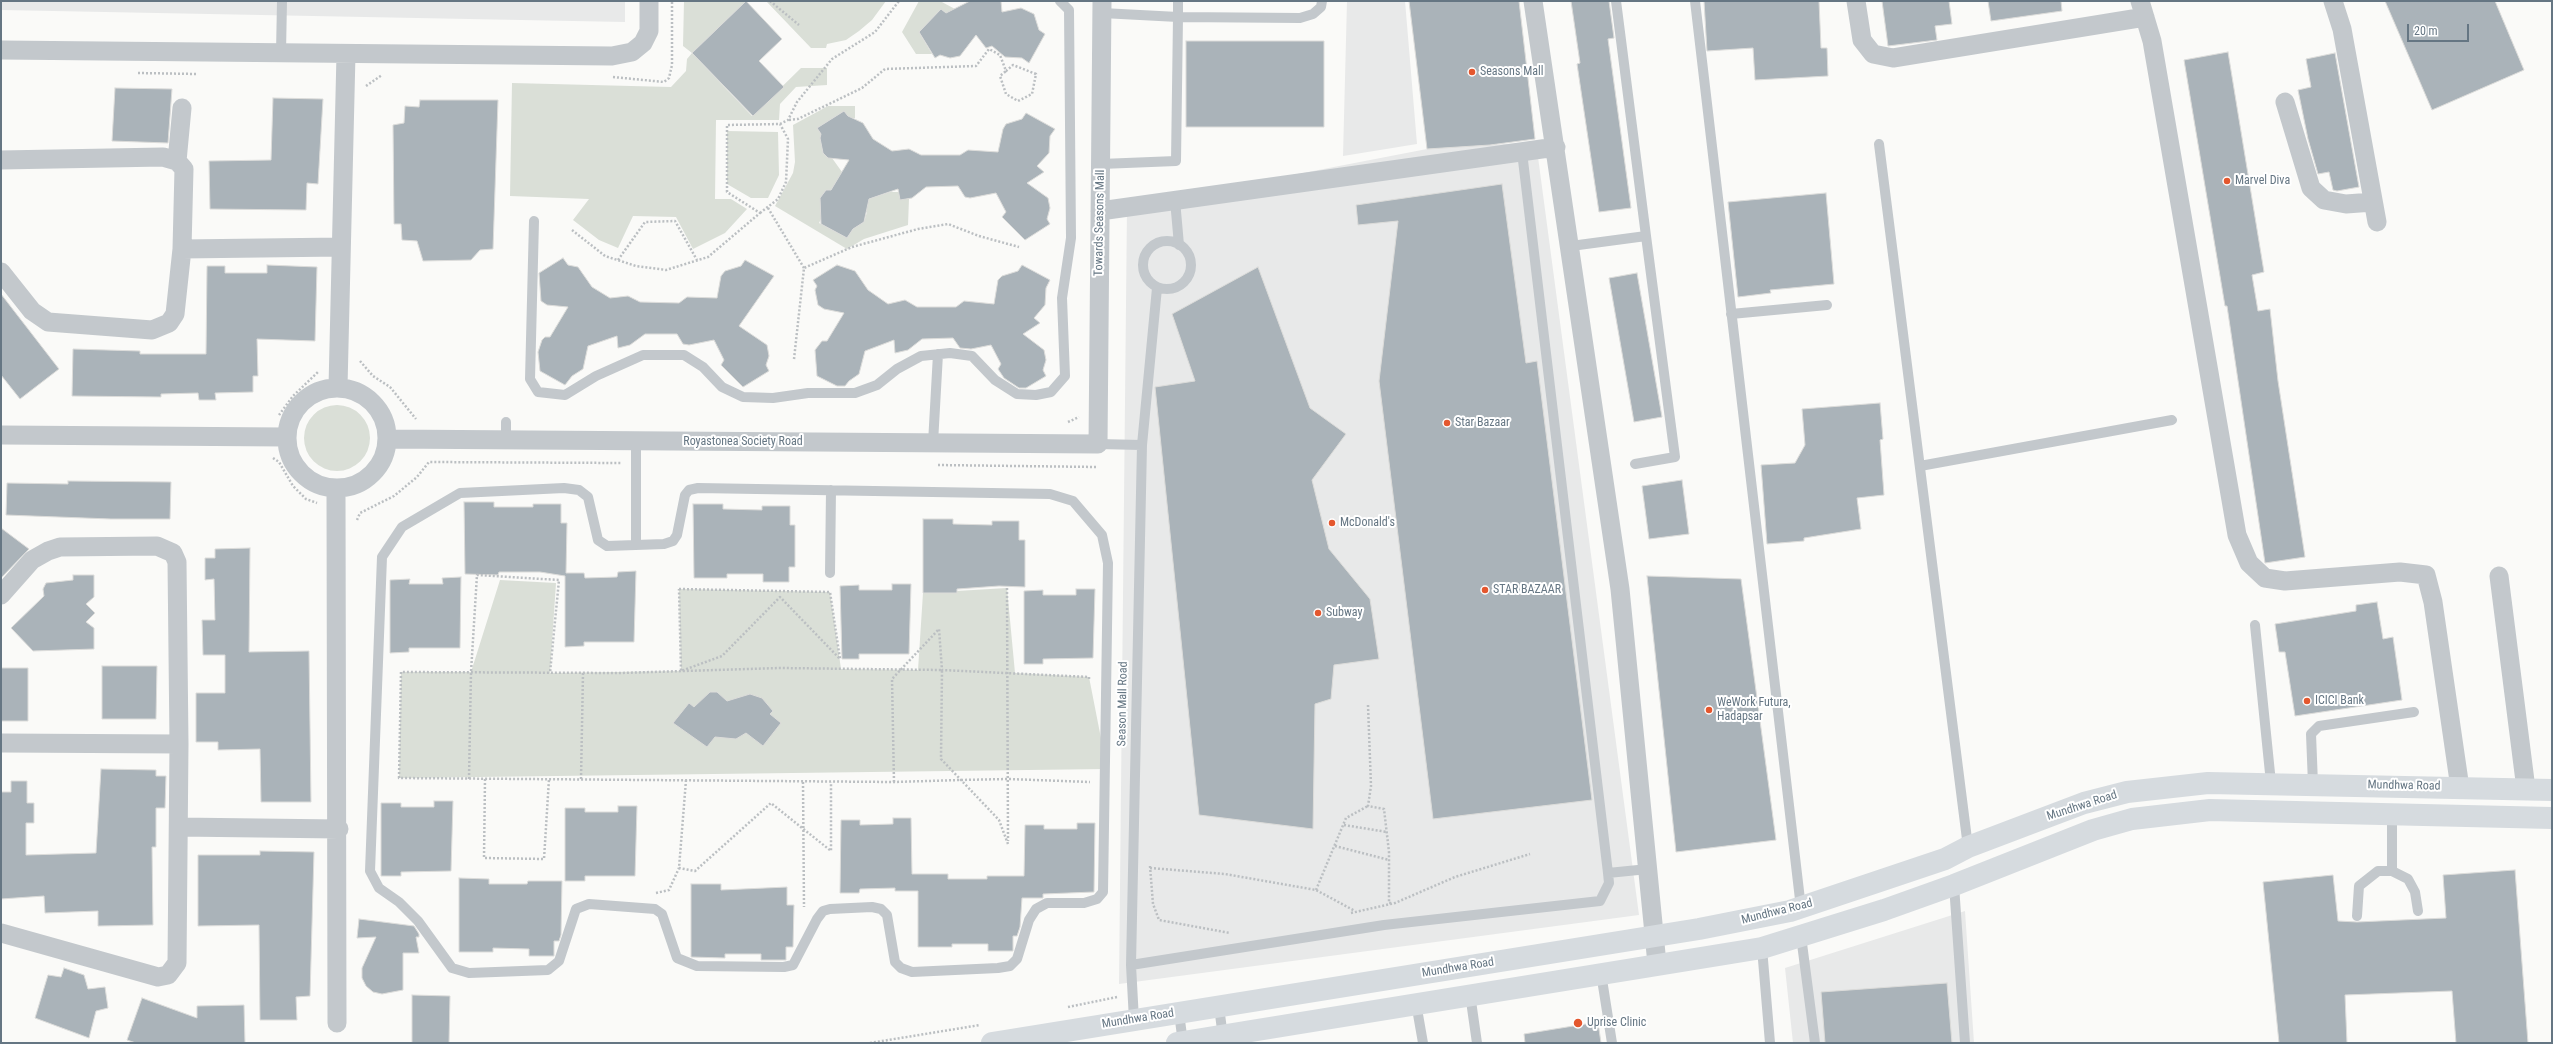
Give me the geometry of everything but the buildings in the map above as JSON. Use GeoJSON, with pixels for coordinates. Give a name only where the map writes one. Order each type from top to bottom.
{"type":"FeatureCollection","features":[{"type":"Feature","properties":{"kind":"highway","name":"Mundhwa Road"},"geometry":{"type":"LineString","coordinates":[[992,1043],[1727,924],[1801,908],[1945,859],[1968,848],[2105,797],[2163,786],[2208,783],[2271,783],[2552,790]]}},
{"type":"Feature","properties":{"kind":"highway"},"geometry":{"type":"LineString","coordinates":[[2105,797],[2112,824]]}},
{"type":"Feature","properties":{"kind":"highway"},"geometry":{"type":"LineString","coordinates":[[1181,1043],[1224,1039],[1416,1003],[1762,948],[1954,885],[2093,830],[2139,818],[2210,810],[2552,818]]}},
{"type":"Feature","properties":{"kind":"street"},"geometry":{"type":"LineString","coordinates":[[1,50],[612,56],[632,52],[643,43],[649,31],[649,1]]}},
{"type":"Feature","properties":{"kind":"street"},"geometry":{"type":"LineString","coordinates":[[1533,1],[1571,246],[1620,589],[1657,964]]}},
{"type":"Feature","properties":{"kind":"street"},"geometry":{"type":"LineString","coordinates":[[1856,1],[1862,40],[1873,54],[1893,58],[2142,9],[2152,41],[2237,535],[2249,563],[2265,578],[2285,581],[2400,572],[2426,575],[2433,602],[2460,788]]}},
{"type":"Feature","properties":{"kind":"street"},"geometry":{"type":"LineString","coordinates":[[2333,1],[2342,29],[2377,222]]}},
{"type":"Feature","properties":{"kind":"street","name":"Towards Seasons Mall"},"geometry":{"type":"LineString","coordinates":[[1098,444],[1102,7]]}},
{"type":"Feature","properties":{"kind":"street"},"geometry":{"type":"LineString","coordinates":[[338,387],[346,54]]}},
{"type":"Feature","properties":{"kind":"street"},"geometry":{"type":"LineString","coordinates":[[2285,102],[2311,188],[2324,200],[2346,204],[2373,202]]}},
{"type":"Feature","properties":{"kind":"street"},"geometry":{"type":"LineString","coordinates":[[177,161],[182,108]]}},
{"type":"Feature","properties":{"kind":"street"},"geometry":{"type":"LineString","coordinates":[[1100,211],[1556,147]]}},
{"type":"Feature","properties":{"kind":"street"},"geometry":{"type":"LineString","coordinates":[[1,160],[163,157],[177,161],[184,169],[182,249],[175,314],[169,323],[152,330],[48,322],[32,312],[1,272]]}},
{"type":"Feature","properties":{"kind":"street"},"geometry":{"type":"LineString","coordinates":[[182,249],[341,247]]}},
{"type":"Feature","properties":{"kind":"street"},"geometry":{"type":"LineString","coordinates":[[338,387],[352,390],[365,396],[376,406],[383,418],[388,439],[382,460],[374,472],[363,481],[350,487],[336,488],[322,486],[309,480],[298,470],[291,458],[286,437],[292,415],[300,404],[311,394],[324,389],[338,387]]}},
{"type":"Feature","properties":{"kind":"street","name":"Royastonea Society Road"},"geometry":{"type":"LineString","coordinates":[[388,439],[506,431],[636,441],[1098,444]]}},
{"type":"Feature","properties":{"kind":"street"},"geometry":{"type":"LineString","coordinates":[[1,436],[286,437]]}},
{"type":"Feature","properties":{"kind":"street"},"geometry":{"type":"LineString","coordinates":[[336,488],[338,829],[337,1023]]}},
{"type":"Feature","properties":{"kind":"street"},"geometry":{"type":"LineString","coordinates":[[1,595],[32,560],[48,551],[60,547],[158,546],[173,554],[177,562],[180,744],[177,963],[168,975],[158,977],[1,933]]}},
{"type":"Feature","properties":{"kind":"street"},"geometry":{"type":"LineString","coordinates":[[2499,576],[2526,789]]}},
{"type":"Feature","properties":{"kind":"street"},"geometry":{"type":"LineString","coordinates":[[1,744],[180,744]]}},
{"type":"Feature","properties":{"kind":"street"},"geometry":{"type":"LineString","coordinates":[[179,827],[338,829]]}},
{"type":"Feature","properties":{"kind":"lane"},"geometry":{"type":"LineString","coordinates":[[281,53],[282,1]]}},
{"type":"Feature","properties":{"kind":"lane"},"geometry":{"type":"LineString","coordinates":[[534,221],[530,379],[538,392],[566,395],[596,376],[643,355],[684,355],[703,367],[722,387],[743,397],[773,398],[808,392],[855,393],[877,385],[897,369],[921,356],[950,353],[972,356],[995,380],[1017,394],[1036,395],[1051,392],[1065,376],[1062,298],[1071,238],[1069,10],[1060,1]]}},
{"type":"Feature","properties":{"kind":"lane"},"geometry":{"type":"LineString","coordinates":[[1101,164],[1176,160],[1178,1]]}},
{"type":"Feature","properties":{"kind":"lane"},"geometry":{"type":"LineString","coordinates":[[1102,7],[1178,17],[1300,18],[1313,14],[1321,7],[1322,1]]}},
{"type":"Feature","properties":{"kind":"lane"},"geometry":{"type":"LineString","coordinates":[[1616,1],[1675,457],[1635,464]]}},
{"type":"Feature","properties":{"kind":"lane"},"geometry":{"type":"LineString","coordinates":[[1695,1],[1801,908]]}},
{"type":"Feature","properties":{"kind":"lane"},"geometry":{"type":"LineString","coordinates":[[1879,144],[1968,848]]}},
{"type":"Feature","properties":{"kind":"lane"},"geometry":{"type":"LineString","coordinates":[[1131,965],[1384,925],[1600,902],[1609,883],[1608,873],[1522,152]]}},
{"type":"Feature","properties":{"kind":"lane"},"geometry":{"type":"LineString","coordinates":[[1175,200],[1179,245],[1189,257],[1190,273],[1186,280],[1173,289],[1157,288],[1145,278],[1142,262],[1145,254],[1150,248],[1164,241],[1179,245]]}},
{"type":"Feature","properties":{"kind":"lane"},"geometry":{"type":"LineString","coordinates":[[1571,246],[1646,236]]}},
{"type":"Feature","properties":{"kind":"lane","name":"Season Mall Road"},"geometry":{"type":"LineString","coordinates":[[1134,1020],[1131,965],[1142,444],[1157,288]]}},
{"type":"Feature","properties":{"kind":"lane"},"geometry":{"type":"LineString","coordinates":[[1731,314],[1827,305]]}},
{"type":"Feature","properties":{"kind":"lane"},"geometry":{"type":"LineString","coordinates":[[933,443],[938,354]]}},
{"type":"Feature","properties":{"kind":"lane"},"geometry":{"type":"LineString","coordinates":[[1920,466],[2172,420]]}},
{"type":"Feature","properties":{"kind":"lane"},"geometry":{"type":"LineString","coordinates":[[636,441],[636,545]]}},
{"type":"Feature","properties":{"kind":"lane"},"geometry":{"type":"LineString","coordinates":[[1098,444],[1142,444]]}},
{"type":"Feature","properties":{"kind":"lane"},"geometry":{"type":"LineString","coordinates":[[564,488],[579,490],[588,496],[598,540],[607,546],[636,545],[664,544],[673,541],[678,535],[682,503],[689,490],[698,488],[1050,494],[1073,501],[1102,535],[1108,563],[1102,892],[1097,899],[1084,902],[1047,903],[1036,909],[1029,920],[1017,959],[1010,966],[912,972],[901,968],[895,962],[887,915],[881,909],[837,908],[824,911],[817,919],[793,965],[784,967],[697,966],[676,958],[662,914],[655,909],[645,907],[589,904],[576,909],[559,961],[548,970],[469,973],[452,968],[418,921],[399,902],[379,888],[370,871],[382,557],[402,527],[460,493],[564,488]]}},
{"type":"Feature","properties":{"kind":"lane"},"geometry":{"type":"LineString","coordinates":[[830,573],[831,490]]}},
{"type":"Feature","properties":{"kind":"lane"},"geometry":{"type":"LineString","coordinates":[[2255,625],[2271,783]]}},
{"type":"Feature","properties":{"kind":"lane"},"geometry":{"type":"LineString","coordinates":[[2313,784],[2311,734],[2319,726],[2414,712]]}},
{"type":"Feature","properties":{"kind":"lane"},"geometry":{"type":"LineString","coordinates":[[2392,814],[2392,871]]}},
{"type":"Feature","properties":{"kind":"lane"},"geometry":{"type":"LineString","coordinates":[[1608,873],[1648,869]]}},
{"type":"Feature","properties":{"kind":"lane"},"geometry":{"type":"LineString","coordinates":[[2357,916],[2359,886],[2378,871],[2392,871],[2408,880],[2415,892],[2418,911]]}},
{"type":"Feature","properties":{"kind":"lane"},"geometry":{"type":"LineString","coordinates":[[1954,885],[1965,1043]]}},
{"type":"Feature","properties":{"kind":"lane"},"geometry":{"type":"LineString","coordinates":[[1802,936],[1815,1043]]}},
{"type":"Feature","properties":{"kind":"lane"},"geometry":{"type":"LineString","coordinates":[[1762,948],[1770,1043]]}},
{"type":"Feature","properties":{"kind":"lane"},"geometry":{"type":"LineString","coordinates":[[1601,973],[1612,1043]]}},
{"type":"Feature","properties":{"kind":"lane"},"geometry":{"type":"LineString","coordinates":[[1470,994],[1477,1043]]}},
{"type":"Feature","properties":{"kind":"lane"},"geometry":{"type":"LineString","coordinates":[[1416,1003],[1423,1043]]}},
{"type":"Feature","properties":{"kind":"lane"},"geometry":{"type":"LineString","coordinates":[[1219,1007],[1224,1039]]}},
{"type":"Feature","properties":{"kind":"lane"},"geometry":{"type":"LineString","coordinates":[[1179,1013],[1181,1043]]}},
{"type":"Feature","properties":{"kind":"path"},"geometry":{"type":"LineString","coordinates":[[605,76],[664,82],[669,78],[672,65],[672,1]]}},
{"type":"Feature","properties":{"kind":"path"},"geometry":{"type":"LineString","coordinates":[[770,1],[799,25]]}},
{"type":"Feature","properties":{"kind":"path"},"geometry":{"type":"LineString","coordinates":[[788,120],[797,102],[832,59],[875,32],[899,1]]}},
{"type":"Feature","properties":{"kind":"path"},"geometry":{"type":"LineString","coordinates":[[760,213],[727,192],[727,125],[780,124],[788,120],[798,120],[862,88],[885,69],[976,66],[989,49],[1000,55],[1006,71]]}},
{"type":"Feature","properties":{"kind":"path"},"geometry":{"type":"LineString","coordinates":[[1013,65],[1036,74],[1032,94],[1018,101],[1006,94],[1000,76],[1006,71],[1013,65]]}},
{"type":"Feature","properties":{"kind":"path"},"geometry":{"type":"LineString","coordinates":[[365,90],[366,84],[387,74]]}},
{"type":"Feature","properties":{"kind":"path"},"geometry":{"type":"LineString","coordinates":[[572,230],[605,256],[636,266],[666,270],[697,260],[714,252],[778,199],[786,182],[788,139],[780,124]]}},
{"type":"Feature","properties":{"kind":"path"},"geometry":{"type":"LineString","coordinates":[[767,208],[804,268],[794,359]]}},
{"type":"Feature","properties":{"kind":"path"},"geometry":{"type":"LineString","coordinates":[[618,260],[645,222],[676,221],[697,260]]}},
{"type":"Feature","properties":{"kind":"path"},"geometry":{"type":"LineString","coordinates":[[804,268],[852,247],[918,229],[948,224],[1019,247]]}},
{"type":"Feature","properties":{"kind":"path"},"geometry":{"type":"LineString","coordinates":[[359,355],[360,363],[373,376],[390,387],[417,421]]}},
{"type":"Feature","properties":{"kind":"path"},"geometry":{"type":"LineString","coordinates":[[1062,423],[1082,415]]}},
{"type":"Feature","properties":{"kind":"path"},"geometry":{"type":"LineString","coordinates":[[270,455],[279,462],[293,486],[306,499],[316,502],[319,508]]}},
{"type":"Feature","properties":{"kind":"path"},"geometry":{"type":"LineString","coordinates":[[469,779],[471,672],[477,575],[559,580],[550,673]]}},
{"type":"Feature","properties":{"kind":"path"},"geometry":{"type":"LineString","coordinates":[[894,782],[892,679],[939,629],[942,670],[941,759],[999,820],[1008,844],[1007,588]]}},
{"type":"Feature","properties":{"kind":"path"},"geometry":{"type":"LineString","coordinates":[[679,589],[830,592],[840,659],[780,597],[722,656],[681,671],[679,589]]}},
{"type":"Feature","properties":{"kind":"path"},"geometry":{"type":"LineString","coordinates":[[1090,684],[1089,677],[942,670],[780,668],[583,673],[401,672],[399,778],[802,782],[894,782],[1008,779],[1094,782]]}},
{"type":"Feature","properties":{"kind":"path"},"geometry":{"type":"LineString","coordinates":[[581,779],[583,673]]}},
{"type":"Feature","properties":{"kind":"path"},"geometry":{"type":"LineString","coordinates":[[1368,705],[1371,786],[1368,806]]}},
{"type":"Feature","properties":{"kind":"path"},"geometry":{"type":"LineString","coordinates":[[485,779],[484,858],[544,859],[549,779]]}},
{"type":"Feature","properties":{"kind":"path"},"geometry":{"type":"LineString","coordinates":[[645,907],[646,895],[669,890],[678,868],[686,780]]}},
{"type":"Feature","properties":{"kind":"path"},"geometry":{"type":"LineString","coordinates":[[802,782],[804,829],[804,907]]}},
{"type":"Feature","properties":{"kind":"path"},"geometry":{"type":"LineString","coordinates":[[678,868],[695,871],[771,803],[831,851],[831,782]]}},
{"type":"Feature","properties":{"kind":"path"},"geometry":{"type":"LineString","coordinates":[[1316,890],[1346,818],[1368,806],[1384,809],[1389,860],[1389,903],[1395,903]]}},
{"type":"Feature","properties":{"kind":"path"},"geometry":{"type":"LineString","coordinates":[[1344,825],[1387,832]]}},
{"type":"Feature","properties":{"kind":"path"},"geometry":{"type":"LineString","coordinates":[[1335,846],[1389,860]]}},
{"type":"Feature","properties":{"kind":"path"},"geometry":{"type":"LineString","coordinates":[[1348,914],[1395,903],[1455,877],[1530,854]]}},
{"type":"Feature","properties":{"kind":"path"},"geometry":{"type":"LineString","coordinates":[[1150,861],[1153,904],[1159,920],[1235,933]]}},
{"type":"Feature","properties":{"kind":"path"},"geometry":{"type":"LineString","coordinates":[[1150,868],[1225,874],[1316,890],[1356,912]]}},
{"type":"Feature","properties":{"kind":"shaded area"},"geometry":{"type":"Polygon","coordinates":[[[1,1],[625,1],[625,22],[1,10],[1,1]]]}},
{"type":"Feature","properties":{"kind":"shaded area"},"geometry":{"type":"Polygon","coordinates":[[[684,1],[746,1],[692,53],[683,46],[684,1]]]}},
{"type":"Feature","properties":{"kind":"shaded area"},"geometry":{"type":"Polygon","coordinates":[[[766,1],[886,1],[872,20],[846,40],[827,44],[826,48],[811,48],[766,1]]]}},
{"type":"Feature","properties":{"kind":"shaded area"},"geometry":{"type":"Polygon","coordinates":[[[919,1],[940,1],[955,9],[946,13],[941,9],[919,32],[932,54],[916,54],[902,32],[919,1]]]}},
{"type":"Feature","properties":{"kind":"shaded area"},"geometry":{"type":"Polygon","coordinates":[[[1347,1],[1405,1],[1417,144],[1343,156],[1347,1]]]}},
{"type":"Feature","properties":{"kind":"shaded area"},"geometry":{"type":"Polygon","coordinates":[[[692,53],[752,116],[801,68],[827,68],[827,85],[796,87],[780,104],[779,120],[716,120],[715,199],[731,199],[747,209],[725,233],[693,249],[676,217],[633,216],[618,248],[599,240],[573,220],[589,199],[510,196],[512,83],[671,87],[686,71],[687,59],[692,53]]]}},
{"type":"Feature","properties":{"kind":"shaded area"},"geometry":{"type":"Polygon","coordinates":[[[828,106],[855,106],[855,118],[849,118],[844,111],[817,128],[821,134],[820,138],[823,153],[832,158],[842,172],[831,190],[826,190],[820,198],[820,211],[823,215],[819,223],[847,238],[853,229],[864,222],[867,212],[863,209],[869,199],[890,192],[899,192],[900,199],[909,199],[908,225],[864,239],[847,249],[775,206],[793,173],[795,162],[793,125],[828,106]]]}},
{"type":"Feature","properties":{"kind":"shaded area"},"geometry":{"type":"Polygon","coordinates":[[[727,131],[778,132],[779,175],[768,198],[751,198],[727,184],[727,131]]]}},
{"type":"Feature","properties":{"kind":"shaded area"},"geometry":{"type":"Polygon","coordinates":[[[1536,142],[1639,915],[1119,984],[1127,207],[1427,149],[1536,142]]]}},
{"type":"Feature","properties":{"kind":"shaded area"},"geometry":{"type":"Polygon","coordinates":[[[331,405],[343,405],[355,410],[365,420],[370,432],[368,451],[355,466],[343,471],[331,471],[319,466],[309,456],[304,444],[304,432],[309,420],[319,410],[331,405]]]}},
{"type":"Feature","properties":{"kind":"shaded area"},"geometry":{"type":"Polygon","coordinates":[[[500,580],[556,583],[550,673],[681,671],[679,589],[830,592],[841,669],[918,670],[923,593],[1007,588],[1015,673],[1089,677],[1107,769],[399,778],[401,672],[471,672],[500,580]]]}},
{"type":"Feature","properties":{"kind":"shaded area"},"geometry":{"type":"Polygon","coordinates":[[[1965,911],[1974,1043],[1793,1043],[1785,968],[1965,911]]]}},
{"type":"Feature","properties":{"kind":"place","name":"Seasons Mall"},"geometry":{"type":"Point","coordinates":[1472,72]}},
{"type":"Feature","properties":{"kind":"place","name":"Marvel Diva"},"geometry":{"type":"Point","coordinates":[2227,181]}},
{"type":"Feature","properties":{"kind":"place","name":"Star Bazaar"},"geometry":{"type":"Point","coordinates":[1447,423]}},
{"type":"Feature","properties":{"kind":"place","name":"McDonald's"},"geometry":{"type":"Point","coordinates":[1332,523]}},
{"type":"Feature","properties":{"kind":"place","name":"STAR BAZAAR"},"geometry":{"type":"Point","coordinates":[1485,590]}},
{"type":"Feature","properties":{"kind":"place","name":"Subway"},"geometry":{"type":"Point","coordinates":[1318,613]}},
{"type":"Feature","properties":{"kind":"place","name":"ICICI Bank"},"geometry":{"type":"Point","coordinates":[2307,701]}},
{"type":"Feature","properties":{"kind":"place","name":"WeWork Futura, Hadapsar"},"geometry":{"type":"Point","coordinates":[1709,710]}},
{"type":"Feature","properties":{"kind":"place","name":"Uprise Clinic"},"geometry":{"type":"Point","coordinates":[1578,1023]}}]}
